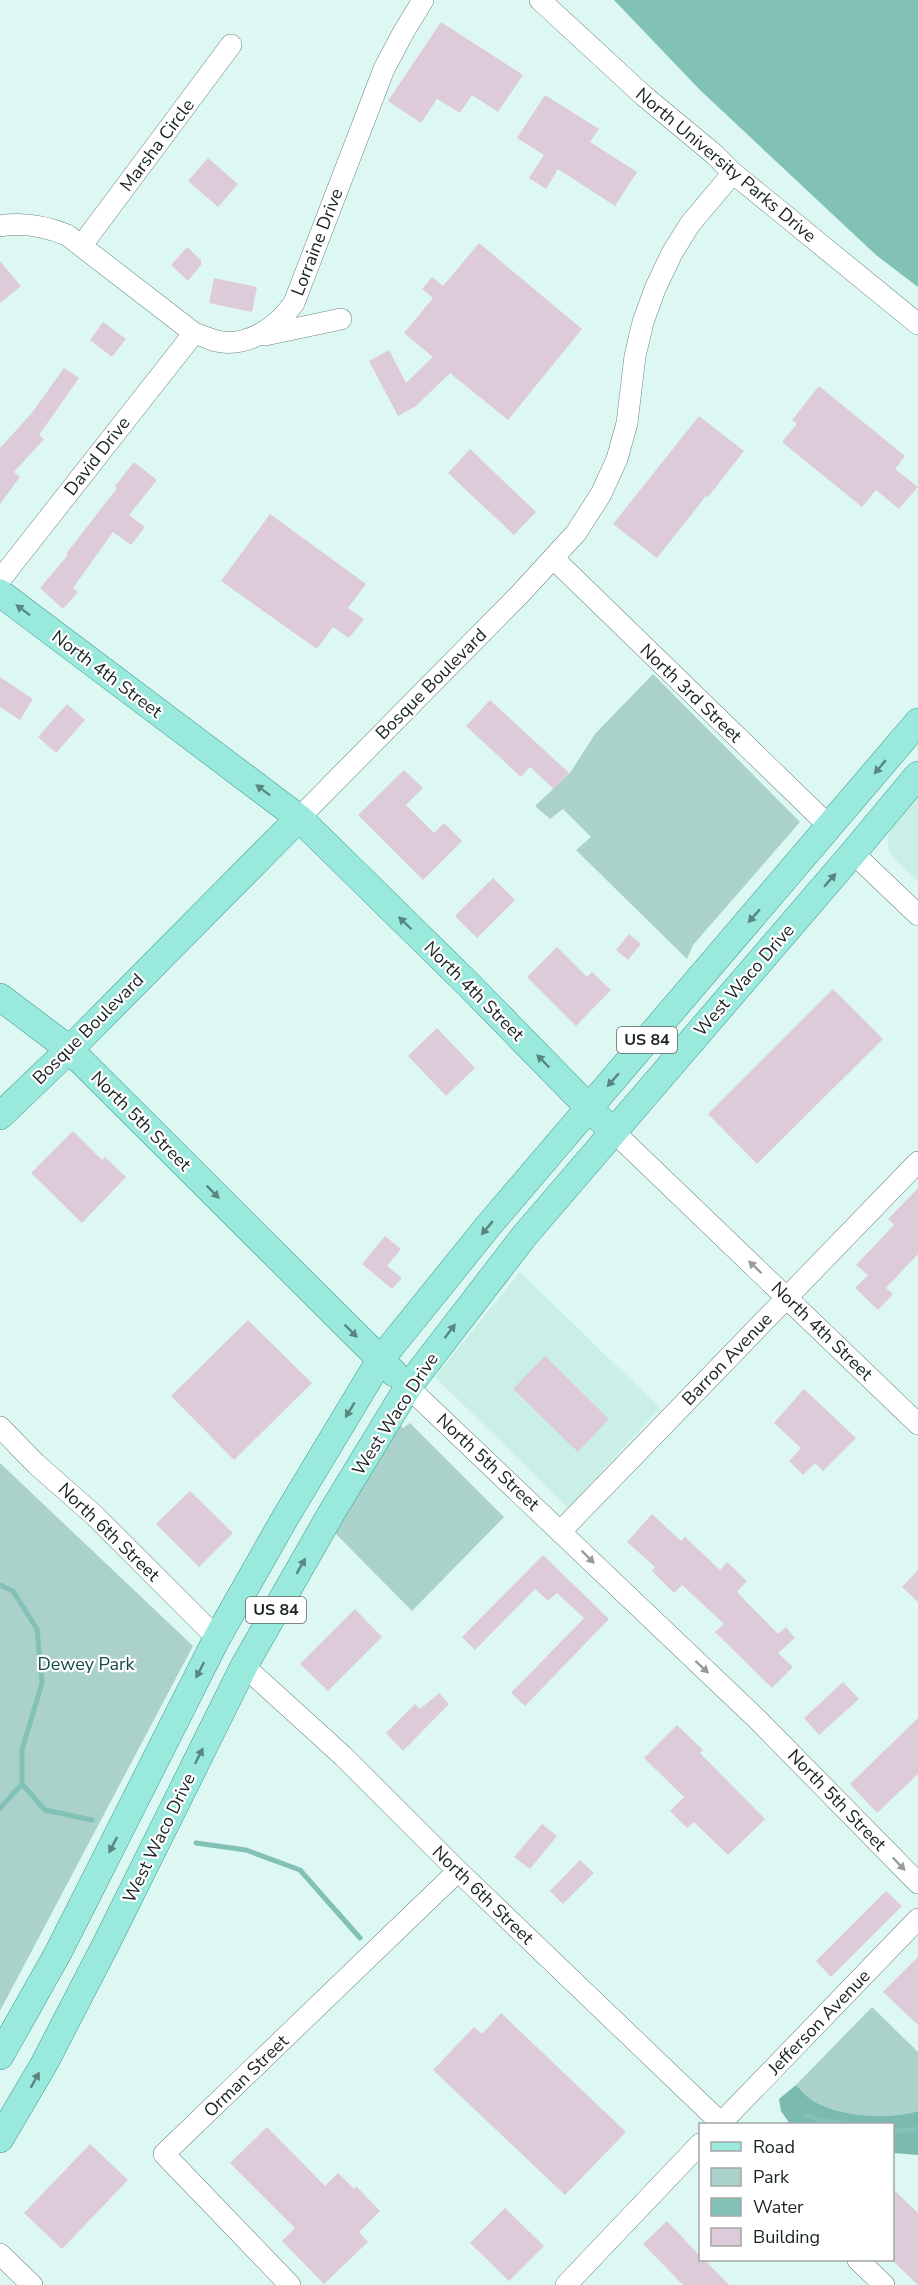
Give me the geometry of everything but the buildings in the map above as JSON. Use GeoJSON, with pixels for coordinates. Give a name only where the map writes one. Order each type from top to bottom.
{"type":"FeatureCollection","features":[{"type":"Feature","properties":{"kind":"main road","name":"North 4th Street"},"geometry":{"type":"LineString","coordinates":[[0,593],[299,818],[614,1132]]}},
{"type":"Feature","properties":{"kind":"main road","name":"West Waco Drive"},"geometry":{"type":"LineString","coordinates":[[0,2056],[58,1953],[217,1638],[285,1518],[380,1360],[489,1226],[918,722]]}},
{"type":"Feature","properties":{"kind":"main road","name":"West Waco Drive"},"geometry":{"type":"LineString","coordinates":[[0,2139],[44,2064],[106,1944],[244,1666],[332,1512],[408,1387],[525,1235],[854,853],[918,775]]}},
{"type":"Feature","properties":{"kind":"main road","name":"Bosque Boulevard"},"geometry":{"type":"LineString","coordinates":[[0,1116],[299,818]]}},
{"type":"Feature","properties":{"kind":"main road","name":"North 5th Street"},"geometry":{"type":"LineString","coordinates":[[0,998],[69,1049],[408,1387]]}},
{"type":"Feature","properties":{"kind":"street","name":"Lorraine Drive"},"geometry":{"type":"LineString","coordinates":[[0,226],[18,224],[52,229],[82,245],[194,333],[218,341],[248,339],[265,332],[274,326],[294,303],[384,69],[423,0]]}},
{"type":"Feature","properties":{"kind":"street","name":"North University Parks Drive"},"geometry":{"type":"LineString","coordinates":[[540,0],[644,96],[714,154],[733,173],[918,324]]}},
{"type":"Feature","properties":{"kind":"street","name":"Marsha Circle"},"geometry":{"type":"LineString","coordinates":[[82,245],[231,45]]}},
{"type":"Feature","properties":{"kind":"street","name":"Bosque Boulevard"},"geometry":{"type":"LineString","coordinates":[[299,818],[576,533],[601,494],[617,459],[627,423],[635,356],[655,289],[672,253],[690,224],[733,173]]}},
{"type":"Feature","properties":{"kind":"street"},"geometry":{"type":"LineString","coordinates":[[248,339],[341,319]]}},
{"type":"Feature","properties":{"kind":"street","name":"David Drive"},"geometry":{"type":"LineString","coordinates":[[0,580],[194,333]]}},
{"type":"Feature","properties":{"kind":"street","name":"North 3rd Street"},"geometry":{"type":"LineString","coordinates":[[553,558],[830,827]]}},
{"type":"Feature","properties":{"kind":"street"},"geometry":{"type":"LineString","coordinates":[[854,853],[918,915]]}},
{"type":"Feature","properties":{"kind":"street","name":"North 4th Street"},"geometry":{"type":"LineString","coordinates":[[614,1132],[918,1424]]}},
{"type":"Feature","properties":{"kind":"street","name":"Barron Avenue"},"geometry":{"type":"LineString","coordinates":[[561,1531],[918,1162]]}},
{"type":"Feature","properties":{"kind":"street","name":"North 5th Street"},"geometry":{"type":"LineString","coordinates":[[408,1387],[758,1720],[918,1883]]}},
{"type":"Feature","properties":{"kind":"street","name":"North 6th Street"},"geometry":{"type":"LineString","coordinates":[[0,1427],[36,1464],[94,1515],[217,1638]]}},
{"type":"Feature","properties":{"kind":"street","name":"North 6th Street"},"geometry":{"type":"LineString","coordinates":[[244,1666],[343,1756],[458,1871],[720,2123]]}},
{"type":"Feature","properties":{"kind":"street","name":"Orman Street"},"geometry":{"type":"LineString","coordinates":[[290,2285],[164,2154],[458,1871]]}},
{"type":"Feature","properties":{"kind":"street","name":"Jefferson Avenue"},"geometry":{"type":"LineString","coordinates":[[722,2123],[918,1919]]}},
{"type":"Feature","properties":{"kind":"street"},"geometry":{"type":"LineString","coordinates":[[566,2285],[699,2145]]}},
{"type":"Feature","properties":{"kind":"street"},"geometry":{"type":"LineString","coordinates":[[0,2254],[32,2285]]}},
{"type":"Feature","properties":{"kind":"street"},"geometry":{"type":"LineString","coordinates":[[860,2261],[884,2285]]}},
{"type":"Feature","properties":{"kind":"shaded area"},"geometry":{"type":"Polygon","coordinates":[[[918,793],[918,882],[890,854],[887,839],[893,824],[918,793]]]}},
{"type":"Feature","properties":{"kind":"shaded area"},"geometry":{"type":"Polygon","coordinates":[[[520,1272],[660,1408],[568,1508],[435,1377],[520,1272]]]}},
{"type":"Feature","properties":{"kind":"shaded area"},"geometry":{"type":"Polygon","coordinates":[[[796,2085],[813,2101],[851,2114],[879,2116],[918,2111],[918,2155],[894,2153],[894,2123],[789,2123],[781,2111],[779,2099],[796,2085]]]}},
{"type":"Feature","properties":{"kind":"green space"},"geometry":{"type":"Polygon","coordinates":[[[653,674],[800,822],[693,945],[687,959],[576,850],[591,837],[563,809],[550,819],[535,806],[570,773],[595,734],[653,674]]]}},
{"type":"Feature","properties":{"kind":"green space"},"geometry":{"type":"Polygon","coordinates":[[[410,1423],[504,1517],[412,1611],[333,1531],[399,1425],[403,1428],[410,1423]]]}},
{"type":"Feature","properties":{"kind":"green space","name":"Dewey Park"},"geometry":{"type":"Polygon","coordinates":[[[0,1463],[193,1646],[0,2011],[0,1463]]]}},
{"type":"Feature","properties":{"kind":"green space"},"geometry":{"type":"Polygon","coordinates":[[[872,2007],[918,2052],[918,2111],[879,2116],[851,2114],[813,2101],[796,2085],[872,2007]]]}},
{"type":"Feature","properties":{"kind":"water"},"geometry":{"type":"Polygon","coordinates":[[[614,0],[918,0],[918,287],[876,255],[700,90],[614,0]]]}},
{"type":"Feature","properties":{"kind":"waterway"},"geometry":{"type":"LineString","coordinates":[[0,1585],[13,1591],[37,1629],[42,1683],[22,1750],[22,1784],[45,1810],[92,1820]]}},
{"type":"Feature","properties":{"kind":"waterway"},"geometry":{"type":"LineString","coordinates":[[0,1808],[22,1784]]}},
{"type":"Feature","properties":{"kind":"waterway"},"geometry":{"type":"LineString","coordinates":[[196,1843],[246,1850],[300,1870],[360,1938]]}},
{"type":"Feature","properties":{"kind":"waterway"},"geometry":{"type":"LineString","coordinates":[[805,2115],[823,2121],[841,2123]]}},
{"type":"Feature","properties":{"kind":"waterway"},"geometry":{"type":"LineString","coordinates":[[894,2131],[918,2129]]}}]}
